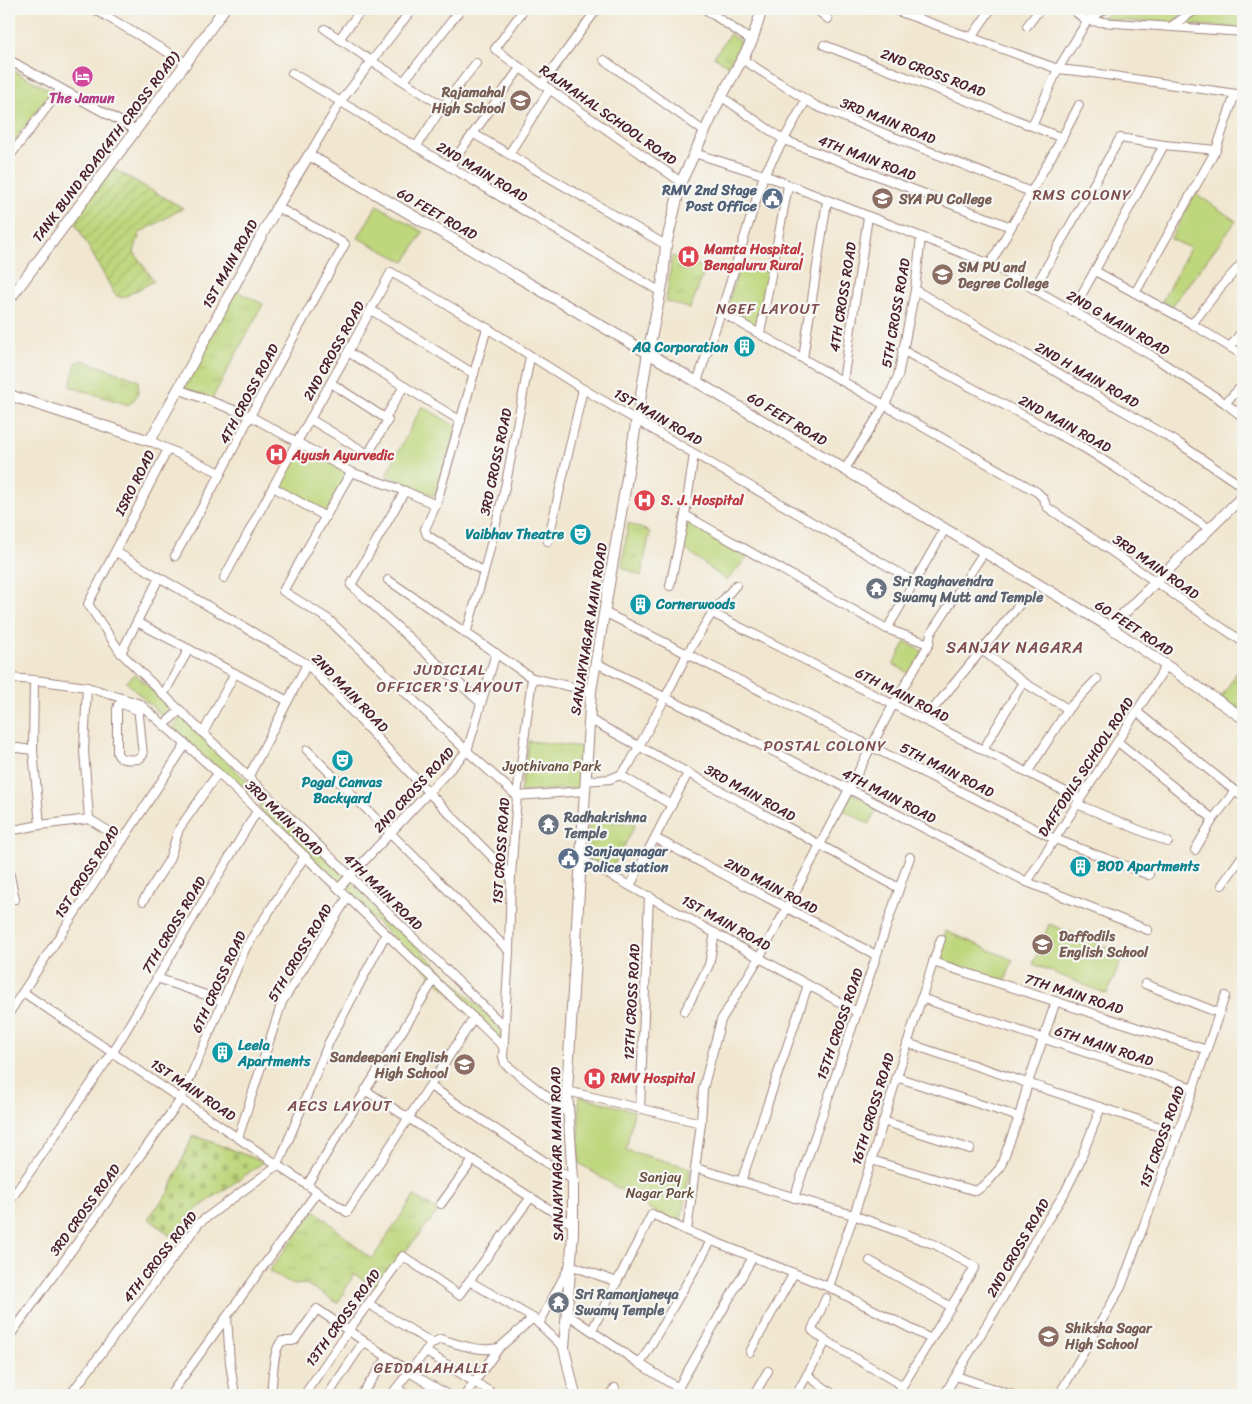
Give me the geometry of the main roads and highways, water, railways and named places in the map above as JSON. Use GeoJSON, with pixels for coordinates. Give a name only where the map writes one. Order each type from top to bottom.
{"type":"FeatureCollection","features":[{"type":"Feature","properties":{"kind":"place","name":"The Jamun"},"geometry":{"type":"Point","coordinates":[82,76]}},
{"type":"Feature","properties":{"kind":"place","name":"Rajamahal High School"},"geometry":{"type":"Point","coordinates":[521,100]}},
{"type":"Feature","properties":{"kind":"place","name":"RMV 2nd Stage Post Office"},"geometry":{"type":"Point","coordinates":[773,198]}},
{"type":"Feature","properties":{"kind":"place","name":"SYA PU College"},"geometry":{"type":"Point","coordinates":[883,199]}},
{"type":"Feature","properties":{"kind":"place","name":"Mamta Hospital, Bengaluru Rural"},"geometry":{"type":"Point","coordinates":[688,257]}},
{"type":"Feature","properties":{"kind":"place","name":"SM PU and Degree College"},"geometry":{"type":"Point","coordinates":[942,275]}},
{"type":"Feature","properties":{"kind":"place","name":"AQ Corporation"},"geometry":{"type":"Point","coordinates":[744,347]}},
{"type":"Feature","properties":{"kind":"place","name":"Ayush Ayurvedic"},"geometry":{"type":"Point","coordinates":[276,455]}},
{"type":"Feature","properties":{"kind":"place","name":"S. J. Hospital"},"geometry":{"type":"Point","coordinates":[645,500]}},
{"type":"Feature","properties":{"kind":"place","name":"Vaibhav Theatre"},"geometry":{"type":"Point","coordinates":[580,534]}},
{"type":"Feature","properties":{"kind":"place","name":"Sri Raghavendra Swamy Mutt and Temple"},"geometry":{"type":"Point","coordinates":[877,589]}},
{"type":"Feature","properties":{"kind":"place","name":"Cornerwoods"},"geometry":{"type":"Point","coordinates":[640,604]}},
{"type":"Feature","properties":{"kind":"place","name":"Pagal Canvas Backyard"},"geometry":{"type":"Point","coordinates":[342,760]}},
{"type":"Feature","properties":{"kind":"place","name":"Radhakrishna Temple"},"geometry":{"type":"Point","coordinates":[548,825]}},
{"type":"Feature","properties":{"kind":"place","name":"Sanjayanagar Police station"},"geometry":{"type":"Point","coordinates":[568,859]}},
{"type":"Feature","properties":{"kind":"place","name":"BOD Apartments"},"geometry":{"type":"Point","coordinates":[1081,866]}},
{"type":"Feature","properties":{"kind":"place","name":"Daffodils English School"},"geometry":{"type":"Point","coordinates":[1043,944]}},
{"type":"Feature","properties":{"kind":"place","name":"Leela Apartments"},"geometry":{"type":"Point","coordinates":[222,1053]}},
{"type":"Feature","properties":{"kind":"place","name":"Sandeepani English High School"},"geometry":{"type":"Point","coordinates":[464,1065]}},
{"type":"Feature","properties":{"kind":"place","name":"RMV Hospital"},"geometry":{"type":"Point","coordinates":[595,1078]}},
{"type":"Feature","properties":{"kind":"place","name":"Sri Ramanjaneya Swamy Temple"},"geometry":{"type":"Point","coordinates":[559,1302]}},
{"type":"Feature","properties":{"kind":"place","name":"Shiksha Sagar High School"},"geometry":{"type":"Point","coordinates":[1049,1336]}},
{"type":"Feature","properties":{"kind":"district","name":"RMS COLONY"},"geometry":{"type":"Point","coordinates":[1082,195]}},
{"type":"Feature","properties":{"kind":"district","name":"NGEF LAYOUT"},"geometry":{"type":"Point","coordinates":[768,309]}},
{"type":"Feature","properties":{"kind":"district","name":"SANJAY NAGARA"},"geometry":{"type":"Point","coordinates":[1015,647]}},
{"type":"Feature","properties":{"kind":"district","name":"JUDICIAL OFFICER'S LAYOUT"},"geometry":{"type":"Point","coordinates":[450,678]}},
{"type":"Feature","properties":{"kind":"district","name":"POSTAL COLONY"},"geometry":{"type":"Point","coordinates":[825,746]}},
{"type":"Feature","properties":{"kind":"district","name":"AECS LAYOUT"},"geometry":{"type":"Point","coordinates":[340,1106]}},
{"type":"Feature","properties":{"kind":"district","name":"GEDDALAHALLI"},"geometry":{"type":"Point","coordinates":[431,1368]}},
{"type":"Feature","properties":{"kind":"park label","name":"Jyothivana Park"},"geometry":{"type":"Point","coordinates":[552,766]}},
{"type":"Feature","properties":{"kind":"park label","name":"Sanjay Nagar Park"},"geometry":{"type":"Point","coordinates":[660,1186]}}]}
